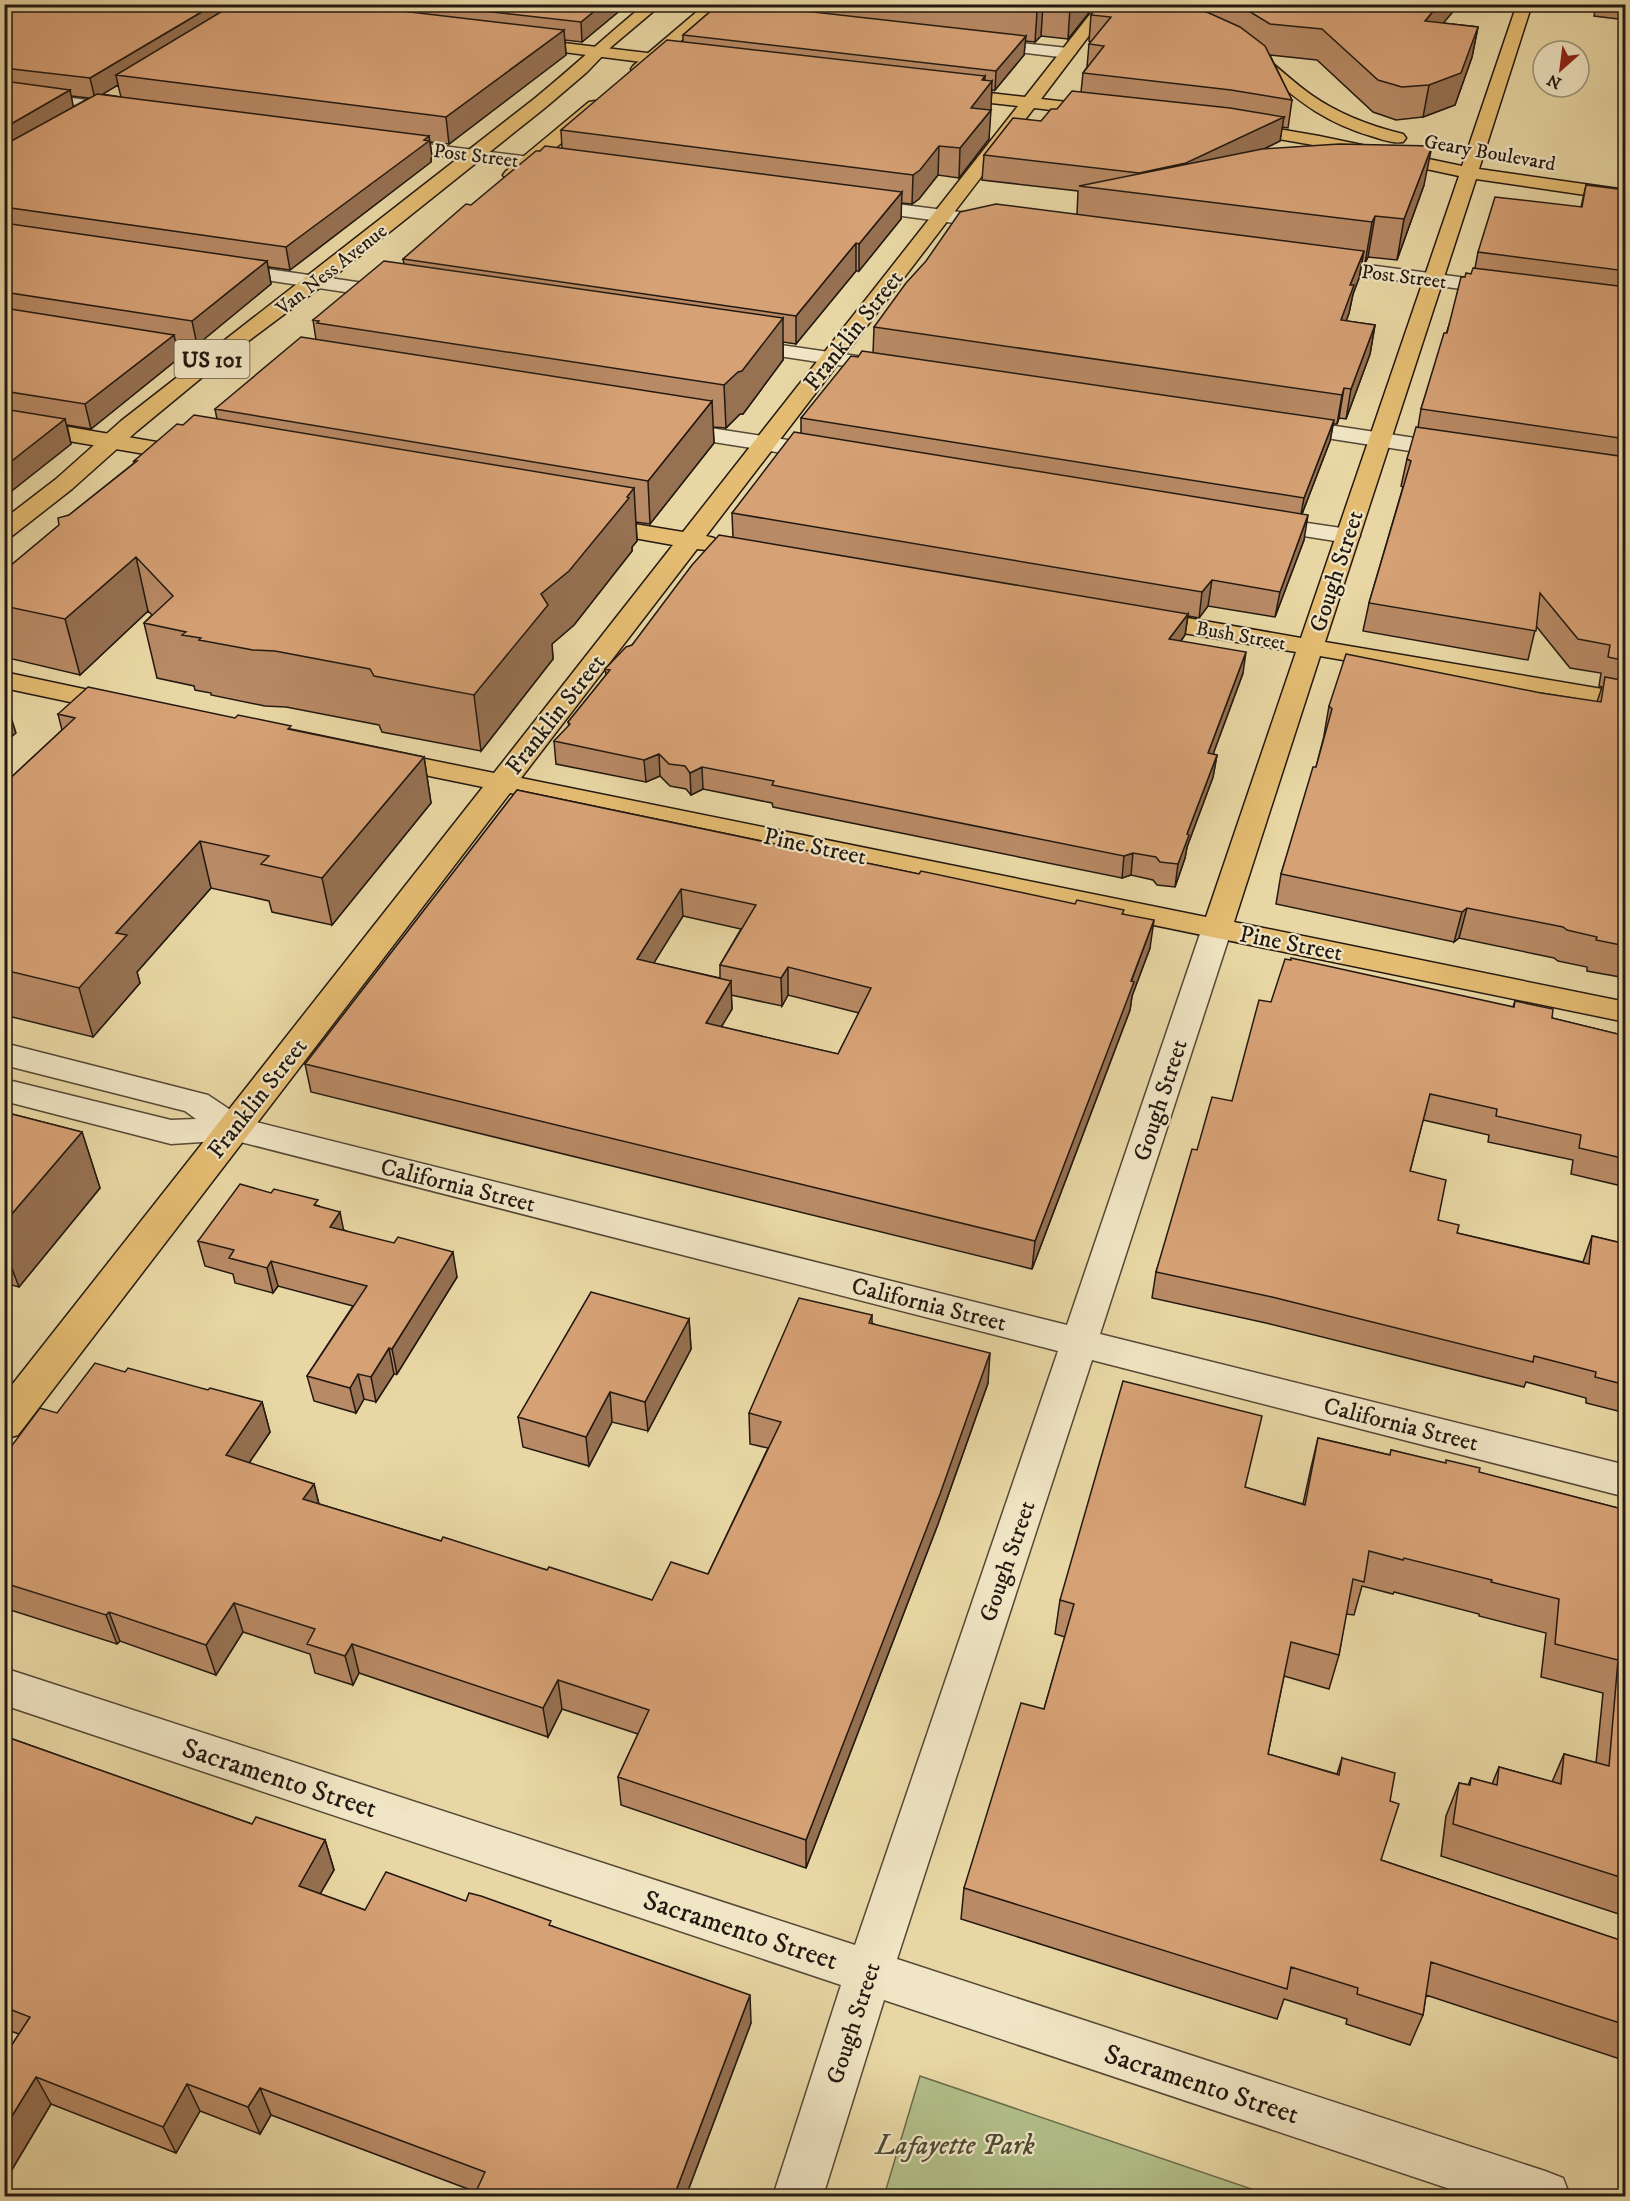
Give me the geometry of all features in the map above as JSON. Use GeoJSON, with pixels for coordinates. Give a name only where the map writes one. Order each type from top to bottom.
{"type":"FeatureCollection","features":[{"type":"Feature","properties":{"kind":"main road","name":"Gough Street"},"geometry":{"type":"LineString","coordinates":[[1217,928],[1433,280],[1467,159],[1525,4]]}},
{"type":"Feature","properties":{"kind":"main road","name":"Van Ness Avenue"},"geometry":{"type":"LineString","coordinates":[[4,531],[216,356],[315,282],[475,155],[581,69],[597,52],[653,6]]}},
{"type":"Feature","properties":{"kind":"main road","name":"Franklin Street"},"geometry":{"type":"LineString","coordinates":[[4,1424],[1102,7]]}},
{"type":"Feature","properties":{"kind":"main road"},"geometry":{"type":"LineString","coordinates":[[624,81],[715,11]]}},
{"type":"Feature","properties":{"kind":"main road"},"geometry":{"type":"LineString","coordinates":[[508,41],[706,65]]}},
{"type":"Feature","properties":{"kind":"main road"},"geometry":{"type":"LineString","coordinates":[[1231,43],[1254,56],[1294,90],[1321,109],[1365,129],[1414,142]]}},
{"type":"Feature","properties":{"kind":"main road"},"geometry":{"type":"LineString","coordinates":[[933,91],[1118,112]]}},
{"type":"Feature","properties":{"kind":"main road"},"geometry":{"type":"LineString","coordinates":[[497,188],[607,95]]}},
{"type":"Feature","properties":{"kind":"main road","name":"Geary Boulevard"},"geometry":{"type":"LineString","coordinates":[[1217,124],[1287,135],[1401,159],[1496,158]]}},
{"type":"Feature","properties":{"kind":"main road","name":"Geary Boulevard"},"geometry":{"type":"LineString","coordinates":[[1467,159],[1626,196]]}},
{"type":"Feature","properties":{"kind":"main road","name":"Van Ness Avenue"},"geometry":{"type":"LineString","coordinates":[[357,312],[394,274]]}},
{"type":"Feature","properties":{"kind":"main road"},"geometry":{"type":"LineString","coordinates":[[4,423],[219,459]]}},
{"type":"Feature","properties":{"kind":"main road"},"geometry":{"type":"LineString","coordinates":[[160,470],[200,438]]}},
{"type":"Feature","properties":{"kind":"main road"},"geometry":{"type":"LineString","coordinates":[[570,520],[726,546]]}},
{"type":"Feature","properties":{"kind":"main road","name":"Bush Street"},"geometry":{"type":"LineString","coordinates":[[1116,614],[1626,701]]}},
{"type":"Feature","properties":{"kind":"main road"},"geometry":{"type":"LineString","coordinates":[[4,680],[150,710]]}},
{"type":"Feature","properties":{"kind":"main road","name":"Pine Street"},"geometry":{"type":"LineString","coordinates":[[357,753],[1626,1012]]}},
{"type":"Feature","properties":{"kind":"street"},"geometry":{"type":"LineString","coordinates":[[627,4],[653,6]]}},
{"type":"Feature","properties":{"kind":"street"},"geometry":{"type":"LineString","coordinates":[[966,42],[1068,53]]}},
{"type":"Feature","properties":{"kind":"street"},"geometry":{"type":"LineString","coordinates":[[73,122],[124,91]]}},
{"type":"Feature","properties":{"kind":"street"},"geometry":{"type":"LineString","coordinates":[[4,94],[143,112]]}},
{"type":"Feature","properties":{"kind":"street","name":"Post Street"},"geometry":{"type":"LineString","coordinates":[[368,141],[584,169]]}},
{"type":"Feature","properties":{"kind":"street"},"geometry":{"type":"LineString","coordinates":[[1372,172],[1401,159]]}},
{"type":"Feature","properties":{"kind":"street"},"geometry":{"type":"LineString","coordinates":[[837,202],[1016,225]]}},
{"type":"Feature","properties":{"kind":"street","name":"Post Street"},"geometry":{"type":"LineString","coordinates":[[1302,263],[1525,292]]}},
{"type":"Feature","properties":{"kind":"street"},"geometry":{"type":"LineString","coordinates":[[204,266],[422,298]]}},
{"type":"Feature","properties":{"kind":"street"},"geometry":{"type":"LineString","coordinates":[[118,340],[216,356]]}},
{"type":"Feature","properties":{"kind":"street"},"geometry":{"type":"LineString","coordinates":[[717,342],[914,370]]}},
{"type":"Feature","properties":{"kind":"street"},"geometry":{"type":"LineString","coordinates":[[1265,423],[1474,454]]}},
{"type":"Feature","properties":{"kind":"street"},"geometry":{"type":"LineString","coordinates":[[656,426],[850,457]]}},
{"type":"Feature","properties":{"kind":"street"},"geometry":{"type":"LineString","coordinates":[[1237,519],[1348,536]]}},
{"type":"Feature","properties":{"kind":"street","name":"Gough Street"},"geometry":{"type":"LineString","coordinates":[[798,2196],[870,1972],[1081,1343],[1217,928]]}},
{"type":"Feature","properties":{"kind":"street","name":"California Street"},"geometry":{"type":"LineString","coordinates":[[4,1054],[196,1104],[233,1128]]}},
{"type":"Feature","properties":{"kind":"street","name":"California Street"},"geometry":{"type":"LineString","coordinates":[[4,1090],[171,1132],[233,1128],[1626,1481]]}},
{"type":"Feature","properties":{"kind":"street","name":"Sacramento Street"},"geometry":{"type":"LineString","coordinates":[[4,1686],[1545,2196]]}},
{"type":"Feature","properties":{"kind":"green space","name":"Lafayette Park"},"geometry":{"type":"Polygon","coordinates":[[[920,2076],[1272,2196],[884,2196],[920,2076]]]}},
{"type":"Feature","properties":{"kind":"building"},"geometry":{"type":"Polygon","coordinates":[[[4,4],[215,4],[90,78],[4,68],[4,4]]]}},
{"type":"Feature","properties":{"kind":"building"},"geometry":{"type":"Polygon","coordinates":[[[234,4],[342,4],[564,30],[446,117],[116,75],[234,4]]]}},
{"type":"Feature","properties":{"kind":"building"},"geometry":{"type":"Polygon","coordinates":[[[423,4],[603,4],[581,22],[423,4]]]}},
{"type":"Feature","properties":{"kind":"building"},"geometry":{"type":"Polygon","coordinates":[[[719,4],[743,4],[1026,36],[996,71],[683,35],[719,4]]]}},
{"type":"Feature","properties":{"kind":"building"},"geometry":{"type":"Polygon","coordinates":[[[971,4],[1073,4],[1070,8],[1043,5],[1037,12],[971,4]]]}},
{"type":"Feature","properties":{"kind":"building"},"geometry":{"type":"Polygon","coordinates":[[[1099,4],[1182,4],[1240,27],[1265,46],[1292,100],[1231,90],[1083,73],[1104,46],[1089,44],[1111,17],[1091,15],[1099,4]]]}},
{"type":"Feature","properties":{"kind":"building"},"geometry":{"type":"Polygon","coordinates":[[[1237,4],[1439,4],[1425,21],[1478,27],[1461,73],[1429,85],[1402,87],[1378,80],[1322,29],[1270,24],[1237,4]]]}},
{"type":"Feature","properties":{"kind":"building"},"geometry":{"type":"Polygon","coordinates":[[[667,40],[985,76],[982,80],[992,81],[971,108],[991,110],[960,148],[939,146],[920,170],[913,175],[561,130],[667,40]]]}},
{"type":"Feature","properties":{"kind":"building"},"geometry":{"type":"Polygon","coordinates":[[[4,81],[70,90],[4,128],[4,81]]]}},
{"type":"Feature","properties":{"kind":"building"},"geometry":{"type":"Polygon","coordinates":[[[1072,91],[1230,108],[1284,117],[1186,163],[1139,173],[984,155],[1013,118],[1041,121],[1051,109],[1057,109],[1072,91]]]}},
{"type":"Feature","properties":{"kind":"building"},"geometry":{"type":"Polygon","coordinates":[[[97,94],[429,136],[424,140],[429,141],[286,247],[4,207],[4,145],[97,94]]]}},
{"type":"Feature","properties":{"kind":"building"},"geometry":{"type":"Polygon","coordinates":[[[1339,144],[1432,146],[1404,219],[1375,216],[1372,222],[1079,186],[1262,149],[1339,144]]]}},
{"type":"Feature","properties":{"kind":"building"},"geometry":{"type":"Polygon","coordinates":[[[545,146],[902,192],[859,244],[856,243],[796,316],[403,259],[466,204],[471,205],[545,146]]]}},
{"type":"Feature","properties":{"kind":"building"},"geometry":{"type":"Polygon","coordinates":[[[1586,185],[1626,190],[1626,271],[1478,252],[1495,197],[1582,207],[1586,185]]]}},
{"type":"Feature","properties":{"kind":"building"},"geometry":{"type":"Polygon","coordinates":[[[996,204],[1364,251],[1350,285],[1354,285],[1341,320],[1375,325],[1351,389],[1344,388],[1342,395],[874,327],[906,283],[926,261],[960,212],[996,204]]]}},
{"type":"Feature","properties":{"kind":"building"},"geometry":{"type":"Polygon","coordinates":[[[4,223],[267,261],[192,321],[4,292],[4,223]]]}},
{"type":"Feature","properties":{"kind":"building"},"geometry":{"type":"Polygon","coordinates":[[[384,261],[783,318],[742,371],[724,385],[317,323],[319,321],[313,320],[384,261]]]}},
{"type":"Feature","properties":{"kind":"building"},"geometry":{"type":"Polygon","coordinates":[[[1473,268],[1626,287],[1626,439],[1421,409],[1444,333],[1447,333],[1461,277],[1465,277],[1466,273],[1471,274],[1473,268]]]}},
{"type":"Feature","properties":{"kind":"building"},"geometry":{"type":"Polygon","coordinates":[[[4,308],[174,335],[85,404],[4,391],[4,308]]]}},
{"type":"Feature","properties":{"kind":"building"},"geometry":{"type":"Polygon","coordinates":[[[301,337],[712,401],[648,481],[215,409],[301,337]]]}},
{"type":"Feature","properties":{"kind":"building"},"geometry":{"type":"Polygon","coordinates":[[[862,351],[1334,420],[1304,498],[801,418],[851,356],[858,357],[862,351]]]}},
{"type":"Feature","properties":{"kind":"building"},"geometry":{"type":"Polygon","coordinates":[[[4,409],[65,419],[4,467],[4,409]]]}},
{"type":"Feature","properties":{"kind":"building"},"geometry":{"type":"Polygon","coordinates":[[[194,415],[634,488],[627,497],[629,498],[569,571],[541,594],[548,605],[474,695],[374,676],[370,669],[275,651],[253,650],[199,640],[201,638],[182,635],[186,632],[144,623],[173,596],[136,557],[65,619],[4,606],[4,571],[59,525],[58,518],[69,515],[137,461],[134,461],[177,424],[183,425],[194,415]]]}},
{"type":"Feature","properties":{"kind":"building"},"geometry":{"type":"Polygon","coordinates":[[[1416,427],[1626,457],[1626,661],[1608,657],[1610,645],[1578,639],[1540,593],[1536,631],[1369,603],[1411,461],[1407,459],[1416,427]]]}},
{"type":"Feature","properties":{"kind":"building"},"geometry":{"type":"Polygon","coordinates":[[[794,432],[1308,515],[1280,592],[1212,580],[1202,592],[732,513],[794,432]]]}},
{"type":"Feature","properties":{"kind":"building"},"geometry":{"type":"Polygon","coordinates":[[[719,535],[1188,614],[1169,639],[1246,652],[1208,753],[1217,755],[1178,864],[1160,862],[1156,857],[1133,853],[1124,856],[772,785],[774,781],[702,767],[690,773],[685,766],[669,764],[659,754],[644,760],[554,741],[570,724],[568,722],[610,670],[605,669],[626,647],[632,645],[692,565],[719,535]]]}},
{"type":"Feature","properties":{"kind":"building"},"geometry":{"type":"Polygon","coordinates":[[[1346,654],[1541,693],[1601,702],[1605,677],[1626,681],[1626,946],[1596,940],[1597,937],[1563,927],[1467,908],[1462,912],[1281,874],[1313,767],[1316,767],[1332,709],[1329,706],[1346,654]]]}},
{"type":"Feature","properties":{"kind":"building"},"geometry":{"type":"Polygon","coordinates":[[[88,687],[235,718],[238,715],[291,726],[288,729],[424,757],[322,878],[261,864],[269,856],[200,841],[116,933],[127,935],[79,988],[4,970],[4,784],[75,718],[58,714],[88,687]]]}},
{"type":"Feature","properties":{"kind":"building"},"geometry":{"type":"Polygon","coordinates":[[[517,790],[919,874],[921,871],[1075,904],[1077,900],[1124,910],[1122,914],[1154,920],[1131,981],[1134,982],[1035,1241],[305,1064],[517,790]],[[681,889],[637,959],[731,981],[706,1023],[838,1054],[871,988],[788,967],[781,978],[720,965],[756,905],[681,889]]]}},
{"type":"Feature","properties":{"kind":"building"},"geometry":{"type":"Polygon","coordinates":[[[1291,958],[1514,1007],[1515,1001],[1553,1009],[1552,1018],[1626,1036],[1626,1159],[1579,1148],[1581,1135],[1496,1116],[1497,1109],[1430,1094],[1410,1171],[1446,1180],[1438,1220],[1459,1225],[1457,1233],[1589,1264],[1592,1236],[1626,1244],[1626,1385],[1595,1377],[1596,1372],[1534,1356],[1533,1362],[1272,1297],[1156,1272],[1192,1149],[1197,1150],[1212,1097],[1232,1101],[1259,1000],[1271,1002],[1285,959],[1291,960],[1291,958]]]}},
{"type":"Feature","properties":{"kind":"building"},"geometry":{"type":"Polygon","coordinates":[[[4,1112],[82,1132],[4,1223],[4,1112]]]}},
{"type":"Feature","properties":{"kind":"building"},"geometry":{"type":"Polygon","coordinates":[[[240,1184],[271,1193],[274,1189],[318,1200],[314,1205],[340,1212],[330,1227],[394,1243],[398,1237],[453,1252],[392,1349],[389,1348],[371,1377],[358,1374],[350,1388],[307,1376],[367,1286],[271,1261],[267,1268],[229,1258],[234,1250],[198,1241],[240,1184]]]}},
{"type":"Feature","properties":{"kind":"building"},"geometry":{"type":"Polygon","coordinates":[[[591,1292],[689,1319],[645,1402],[610,1392],[586,1437],[518,1417],[591,1292]]]}},
{"type":"Feature","properties":{"kind":"building"},"geometry":{"type":"Polygon","coordinates":[[[799,1298],[872,1315],[869,1323],[990,1353],[940,1494],[806,1840],[618,1777],[649,1710],[558,1680],[543,1708],[352,1644],[345,1656],[307,1644],[315,1629],[234,1603],[206,1645],[109,1612],[106,1615],[4,1583],[4,1456],[40,1408],[57,1413],[95,1363],[125,1372],[128,1368],[262,1402],[226,1455],[314,1484],[303,1499],[441,1541],[443,1537],[547,1570],[549,1567],[652,1600],[671,1562],[708,1574],[781,1422],[749,1413],[799,1298]]]}},
{"type":"Feature","properties":{"kind":"building"},"geometry":{"type":"Polygon","coordinates":[[[1123,1381],[1262,1416],[1245,1487],[1305,1505],[1318,1438],[1390,1455],[1391,1450],[1446,1463],[1446,1460],[1480,1468],[1479,1472],[1626,1510],[1626,1879],[1453,1824],[1459,1783],[1470,1785],[1471,1778],[1497,1785],[1499,1767],[1561,1784],[1564,1754],[1609,1766],[1618,1660],[1555,1644],[1559,1599],[1491,1582],[1492,1580],[1369,1551],[1364,1582],[1353,1579],[1339,1655],[1291,1642],[1268,1754],[1339,1775],[1342,1758],[1395,1773],[1390,1801],[1399,1804],[1381,1860],[1626,1942],[1626,2025],[1431,1962],[1423,2015],[1357,1994],[1358,1988],[1291,1967],[1287,1989],[964,1888],[1021,1703],[1044,1709],[1074,1604],[1060,1600],[1123,1381]]]}},
{"type":"Feature","properties":{"kind":"building"},"geometry":{"type":"Polygon","coordinates":[[[4,1736],[252,1824],[256,1817],[325,1840],[299,1886],[365,1910],[386,1872],[466,1901],[469,1893],[481,1896],[551,1921],[549,1925],[750,1995],[674,2196],[474,2196],[485,2172],[260,2088],[248,2107],[187,2084],[163,2127],[36,2077],[4,2129],[4,2057],[30,2017],[4,2007],[4,1736]]]}}]}
